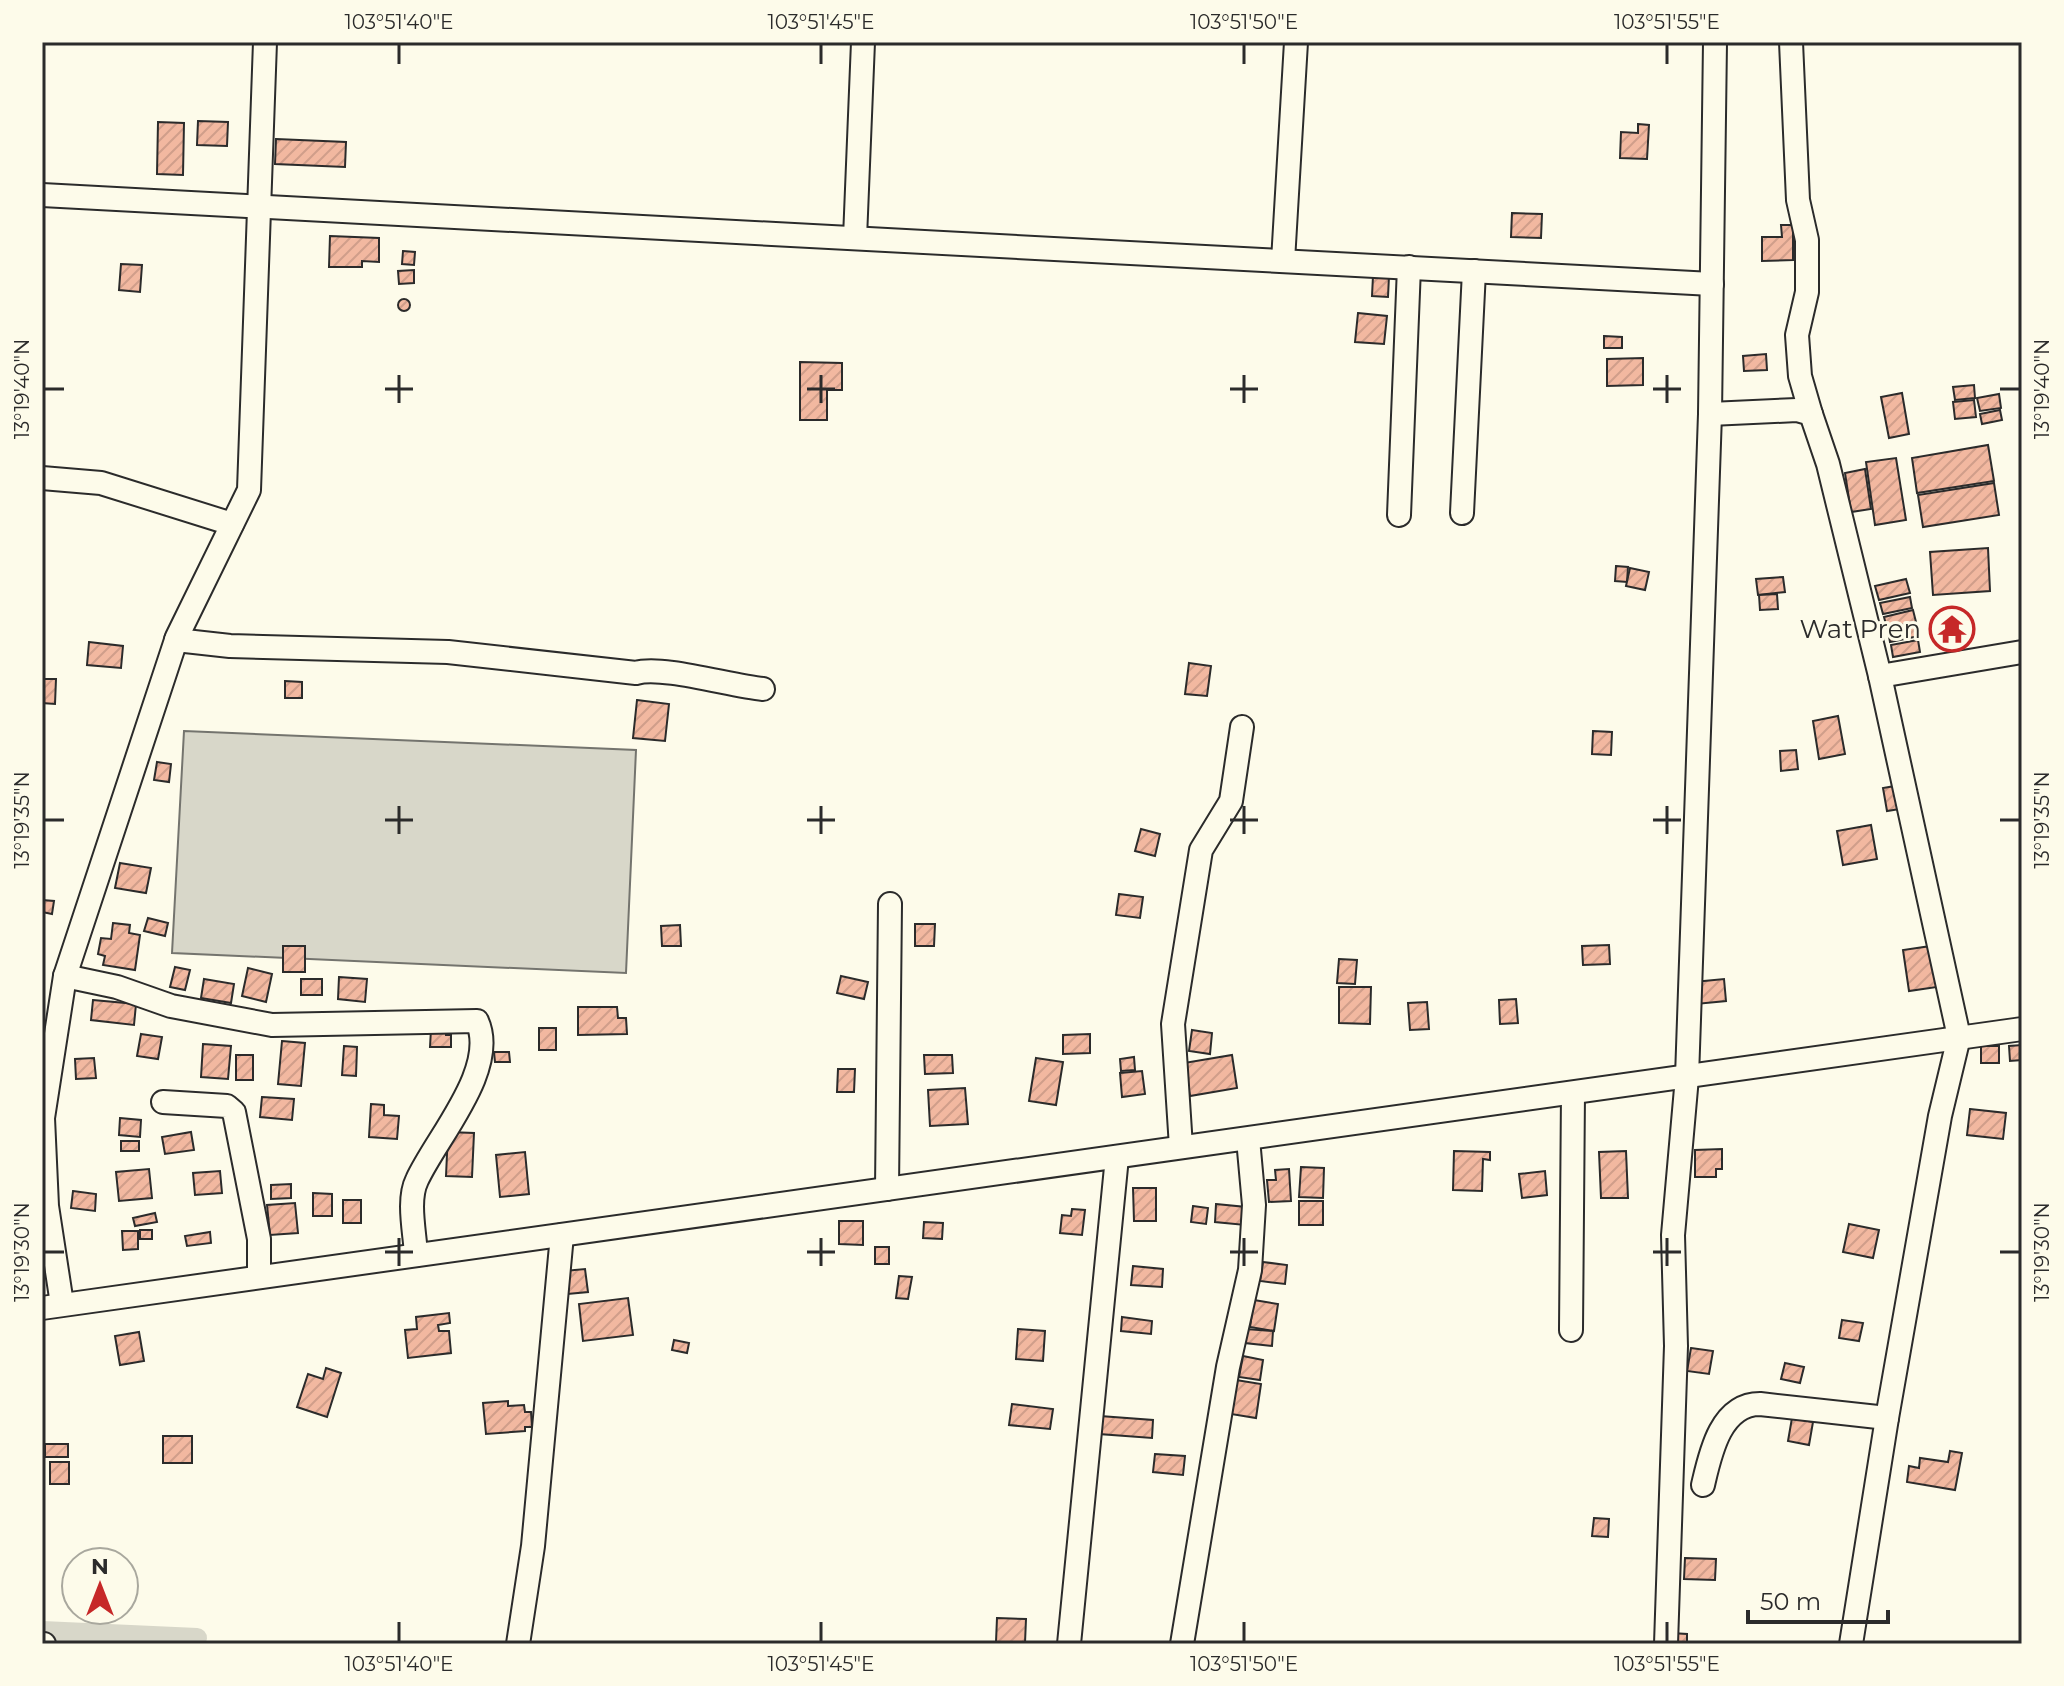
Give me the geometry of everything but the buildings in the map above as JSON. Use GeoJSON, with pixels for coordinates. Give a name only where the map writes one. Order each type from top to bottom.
{"type":"FeatureCollection","features":[{"type":"Feature","properties":{"kind":"street"},"geometry":{"type":"LineString","coordinates":[[265,42],[250,207],[249,490],[176,640],[65,976],[43,1118],[44,1206],[52,1306],[2022,1029]]}},
{"type":"Feature","properties":{"kind":"street"},"geometry":{"type":"LineString","coordinates":[[855,238],[863,42]]}},
{"type":"Feature","properties":{"kind":"street"},"geometry":{"type":"LineString","coordinates":[[1283,261],[1296,42]]}},
{"type":"Feature","properties":{"kind":"street"},"geometry":{"type":"LineString","coordinates":[[1666,1644],[1676,1346],[1673,1235],[1687,1077],[1710,414],[1715,42]]}},
{"type":"Feature","properties":{"kind":"street"},"geometry":{"type":"LineString","coordinates":[[1791,42],[1798,200],[1807,240],[1807,292],[1797,335],[1800,376],[1828,464],[1880,676],[1959,1037],[1940,1116],[1851,1644]]}},
{"type":"Feature","properties":{"kind":"street"},"geometry":{"type":"LineString","coordinates":[[42,195],[1712,284]]}},
{"type":"Feature","properties":{"kind":"street"},"geometry":{"type":"LineString","coordinates":[[1399,515],[1409,267]]}},
{"type":"Feature","properties":{"kind":"street"},"geometry":{"type":"LineString","coordinates":[[1462,513],[1474,271]]}},
{"type":"Feature","properties":{"kind":"street"},"geometry":{"type":"LineString","coordinates":[[1710,414],[1797,410],[1811,414]]}},
{"type":"Feature","properties":{"kind":"street"},"geometry":{"type":"LineString","coordinates":[[42,478],[101,483],[232,524]]}},
{"type":"Feature","properties":{"kind":"street"},"geometry":{"type":"LineString","coordinates":[[176,640],[230,646],[448,652],[636,673],[648,669],[665,670],[726,685],[763,689]]}},
{"type":"Feature","properties":{"kind":"street"},"geometry":{"type":"LineString","coordinates":[[1880,676],[2022,652]]}},
{"type":"Feature","properties":{"kind":"street"},"geometry":{"type":"LineString","coordinates":[[1181,1147],[1173,1024],[1201,850],[1231,801],[1242,727]]}},
{"type":"Feature","properties":{"kind":"street"},"geometry":{"type":"LineString","coordinates":[[887,1189],[890,904]]}},
{"type":"Feature","properties":{"kind":"street"},"geometry":{"type":"LineString","coordinates":[[65,976],[117,987],[171,1006],[272,1025],[477,1021],[482,1043],[476,1071],[414,1190],[416,1255]]}},
{"type":"Feature","properties":{"kind":"street"},"geometry":{"type":"LineString","coordinates":[[1571,1330],[1573,1093]]}},
{"type":"Feature","properties":{"kind":"street"},"geometry":{"type":"LineString","coordinates":[[163,1102],[227,1106],[234,1112],[259,1239],[259,1277]]}},
{"type":"Feature","properties":{"kind":"street"},"geometry":{"type":"LineString","coordinates":[[1182,1644],[1228,1367],[1250,1270],[1254,1205],[1248,1139]]}},
{"type":"Feature","properties":{"kind":"street"},"geometry":{"type":"LineString","coordinates":[[1069,1644],[1117,1157]]}},
{"type":"Feature","properties":{"kind":"street"},"geometry":{"type":"LineString","coordinates":[[520,1638],[533,1546],[562,1235]]}},
{"type":"Feature","properties":{"kind":"street"},"geometry":{"type":"LineString","coordinates":[[1703,1485],[1713,1442],[1721,1428],[1746,1406],[1760,1404],[1887,1418]]}},
{"type":"Feature","properties":{"kind":"shaded area"},"geometry":{"type":"Polygon","coordinates":[[[184,731],[636,750],[626,973],[172,953],[184,731]]]}},
{"type":"Feature","properties":{"kind":"waterway"},"geometry":{"type":"LineString","coordinates":[[42,1631],[197,1638]]}},
{"type":"Feature","properties":{"kind":"place","name":"Wat Pren"},"geometry":{"type":"Point","coordinates":[1952,629]}}]}
